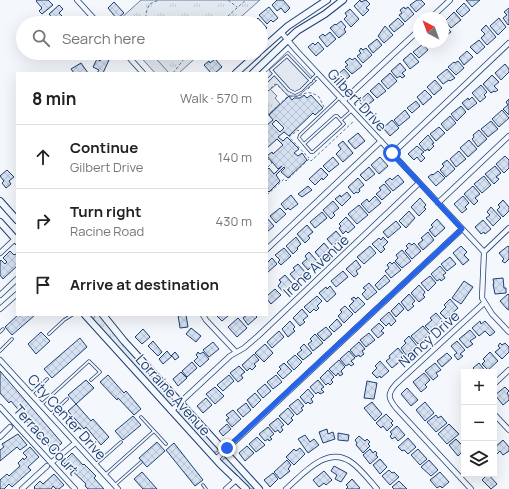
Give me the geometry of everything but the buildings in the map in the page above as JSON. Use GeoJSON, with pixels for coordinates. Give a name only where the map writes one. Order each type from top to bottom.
{"type":"FeatureCollection","features":[{"type":"Feature","properties":{"kind":"street"},"geometry":{"type":"LineString","coordinates":[[77,0],[92,16]]}},
{"type":"Feature","properties":{"kind":"street"},"geometry":{"type":"LineString","coordinates":[[268,44],[299,18],[327,0]]}},
{"type":"Feature","properties":{"kind":"street"},"geometry":{"type":"LineString","coordinates":[[268,58],[297,31],[325,14],[343,0]]}},
{"type":"Feature","properties":{"kind":"street"},"geometry":{"type":"LineString","coordinates":[[437,12],[450,0]]}},
{"type":"Feature","properties":{"kind":"street","name":"Gilbert Drive"},"geometry":{"type":"LineString","coordinates":[[281,32],[318,74],[484,252]]}},
{"type":"Feature","properties":{"kind":"street"},"geometry":{"type":"LineString","coordinates":[[342,99],[413,35]]}},
{"type":"Feature","properties":{"kind":"street"},"geometry":{"type":"LineString","coordinates":[[392,153],[509,43]]}},
{"type":"Feature","properties":{"kind":"street"},"geometry":{"type":"LineString","coordinates":[[131,60],[142,72]]}},
{"type":"Feature","properties":{"kind":"street"},"geometry":{"type":"LineString","coordinates":[[237,72],[250,60]]}},
{"type":"Feature","properties":{"kind":"street"},"geometry":{"type":"LineString","coordinates":[[254,72],[266,60]]}},
{"type":"Feature","properties":{"kind":"street"},"geometry":{"type":"LineString","coordinates":[[438,203],[509,136]]}},
{"type":"Feature","properties":{"kind":"street"},"geometry":{"type":"LineString","coordinates":[[268,248],[381,142]]}},
{"type":"Feature","properties":{"kind":"street","name":"Irene Avenue"},"geometry":{"type":"LineString","coordinates":[[171,411],[230,356],[258,336],[419,183]]}},
{"type":"Feature","properties":{"kind":"street"},"geometry":{"type":"LineString","coordinates":[[0,202],[16,219]]}},
{"type":"Feature","properties":{"kind":"street"},"geometry":{"type":"LineString","coordinates":[[0,222],[16,240],[0,253]]}},
{"type":"Feature","properties":{"kind":"street"},"geometry":{"type":"LineString","coordinates":[[216,459],[462,229]]}},
{"type":"Feature","properties":{"kind":"street"},"geometry":{"type":"LineString","coordinates":[[509,229],[484,252],[482,293],[484,303],[509,332]]}},
{"type":"Feature","properties":{"kind":"street"},"geometry":{"type":"LineString","coordinates":[[0,295],[16,280]]}},
{"type":"Feature","properties":{"kind":"street"},"geometry":{"type":"LineString","coordinates":[[0,309],[16,295]]}},
{"type":"Feature","properties":{"kind":"street","name":"Nancy Drive"},"geometry":{"type":"LineString","coordinates":[[471,489],[396,408],[390,398],[390,393],[396,384],[484,303]]}},
{"type":"Feature","properties":{"kind":"street","name":"Lorraine Avenue"},"geometry":{"type":"LineString","coordinates":[[87,316],[171,411],[246,489]]}},
{"type":"Feature","properties":{"kind":"street","name":"Lorraine Avenue"},"geometry":{"type":"LineString","coordinates":[[104,316],[124,341],[259,489]]}},
{"type":"Feature","properties":{"kind":"street"},"geometry":{"type":"LineString","coordinates":[[204,316],[212,328],[236,352]]}},
{"type":"Feature","properties":{"kind":"street","name":"City Center Drive"},"geometry":{"type":"LineString","coordinates":[[0,361],[116,487]]}},
{"type":"Feature","properties":{"kind":"street"},"geometry":{"type":"LineString","coordinates":[[497,381],[509,370]]}},
{"type":"Feature","properties":{"kind":"street","name":"Terrace Court"},"geometry":{"type":"LineString","coordinates":[[0,407],[49,464],[75,489]]}},
{"type":"Feature","properties":{"kind":"street"},"geometry":{"type":"LineString","coordinates":[[497,417],[509,430]]}},
{"type":"Feature","properties":{"kind":"street"},"geometry":{"type":"LineString","coordinates":[[0,437],[10,427]]}},
{"type":"Feature","properties":{"kind":"street"},"geometry":{"type":"LineString","coordinates":[[22,489],[75,443]]}},
{"type":"Feature","properties":{"kind":"street"},"geometry":{"type":"LineString","coordinates":[[286,489],[310,468],[324,459],[335,456],[350,462],[377,489]]}},
{"type":"Feature","properties":{"kind":"street"},"geometry":{"type":"LineString","coordinates":[[226,489],[237,479]]}},
{"type":"Feature","properties":{"kind":"lane"},"geometry":{"type":"LineString","coordinates":[[310,81],[287,56],[271,70],[291,92],[298,92],[318,74]]}},
{"type":"Feature","properties":{"kind":"lane"},"geometry":{"type":"LineString","coordinates":[[268,80],[274,74]]}},
{"type":"Feature","properties":{"kind":"lane"},"geometry":{"type":"LineString","coordinates":[[304,144],[335,116],[337,116],[344,124],[314,152],[311,152],[304,144],[299,138],[300,135],[342,99]]}},
{"type":"Feature","properties":{"kind":"lane"},"geometry":{"type":"LineString","coordinates":[[341,120],[352,110]]}},
{"type":"Feature","properties":{"kind":"lane"},"geometry":{"type":"LineString","coordinates":[[49,334],[70,316]]}},
{"type":"Feature","properties":{"kind":"lane"},"geometry":{"type":"LineString","coordinates":[[0,332],[3,329]]}},
{"type":"Feature","properties":{"kind":"lane"},"geometry":{"type":"LineString","coordinates":[[0,351],[12,340]]}},
{"type":"Feature","properties":{"kind":"lane"},"geometry":{"type":"LineString","coordinates":[[41,405],[89,361],[100,372],[91,380]]}},
{"type":"Feature","properties":{"kind":"lane"},"geometry":{"type":"LineString","coordinates":[[31,394],[47,379]]}},
{"type":"Feature","properties":{"kind":"lane"},"geometry":{"type":"LineString","coordinates":[[50,415],[67,399]]}},
{"type":"Feature","properties":{"kind":"lane"},"geometry":{"type":"LineString","coordinates":[[141,416],[166,444]]}},
{"type":"Feature","properties":{"kind":"lane"},"geometry":{"type":"LineString","coordinates":[[105,475],[154,431]]}},
{"type":"Feature","properties":{"kind":"lane"},"geometry":{"type":"LineString","coordinates":[[95,465],[121,442]]}},
{"type":"Feature","properties":{"kind":"lane"},"geometry":{"type":"LineString","coordinates":[[116,487],[141,462]]}},
{"type":"Feature","properties":{"kind":"lane"},"geometry":{"type":"LineString","coordinates":[[203,485],[206,489]]}},
{"type":"Feature","properties":{"kind":"path"},"geometry":{"type":"LineString","coordinates":[[146,16],[149,6],[153,2],[159,0]]}},
{"type":"Feature","properties":{"kind":"path"},"geometry":{"type":"LineString","coordinates":[[228,0],[237,8]]}},
{"type":"Feature","properties":{"kind":"path"},"geometry":{"type":"LineString","coordinates":[[228,16],[246,0]]}},
{"type":"Feature","properties":{"kind":"path"},"geometry":{"type":"LineString","coordinates":[[174,72],[183,60]]}},
{"type":"Feature","properties":{"kind":"path"},"geometry":{"type":"LineString","coordinates":[[303,93],[317,80]]}},
{"type":"Feature","properties":{"kind":"path"},"geometry":{"type":"LineString","coordinates":[[268,115],[288,96]]}},
{"type":"Feature","properties":{"kind":"path"},"geometry":{"type":"LineString","coordinates":[[268,194],[284,179],[286,181],[309,159],[312,161],[354,121]]}},
{"type":"Feature","properties":{"kind":"path"},"geometry":{"type":"LineString","coordinates":[[268,159],[272,163],[268,167]]}},
{"type":"Feature","properties":{"kind":"green space"},"geometry":{"type":"Polygon","coordinates":[[[141,0],[260,0],[242,16],[123,16],[141,0]]]}},
{"type":"Feature","properties":{"kind":"green space"},"geometry":{"type":"Polygon","coordinates":[[[156,60],[193,60],[180,72],[167,72],[156,60]]]}},
{"type":"Feature","properties":{"kind":"green space"},"geometry":{"type":"Polygon","coordinates":[[[270,89],[277,96],[275,98],[280,104],[268,115],[268,91],[270,89]]]}},
{"type":"Feature","properties":{"kind":"green space"},"geometry":{"type":"Polygon","coordinates":[[[95,316],[101,316],[117,337],[173,399],[172,403],[169,404],[93,320],[95,316]]]}},
{"type":"Feature","properties":{"kind":"green space"},"geometry":{"type":"Polygon","coordinates":[[[180,410],[184,411],[217,447],[217,452],[213,452],[178,414],[180,410]]]}},
{"type":"Feature","properties":{"kind":"green space"},"geometry":{"type":"Polygon","coordinates":[[[224,458],[227,458],[255,489],[249,489],[236,474],[223,463],[222,461],[224,458]]]}},
{"type":"Feature","properties":{"kind":"shaded area"},"geometry":{"type":"Polygon","coordinates":[[[288,51],[316,81],[298,96],[288,96],[277,84],[268,91],[268,72],[266,72],[288,51]]]}},
{"type":"Feature","properties":{"kind":"shaded area"},"geometry":{"type":"Polygon","coordinates":[[[143,60],[157,60],[168,72],[154,72],[143,60]]]}},
{"type":"Feature","properties":{"kind":"route"},"geometry":{"type":"LineString","coordinates":[[227,448],[462,229],[392,153]]}}]}
